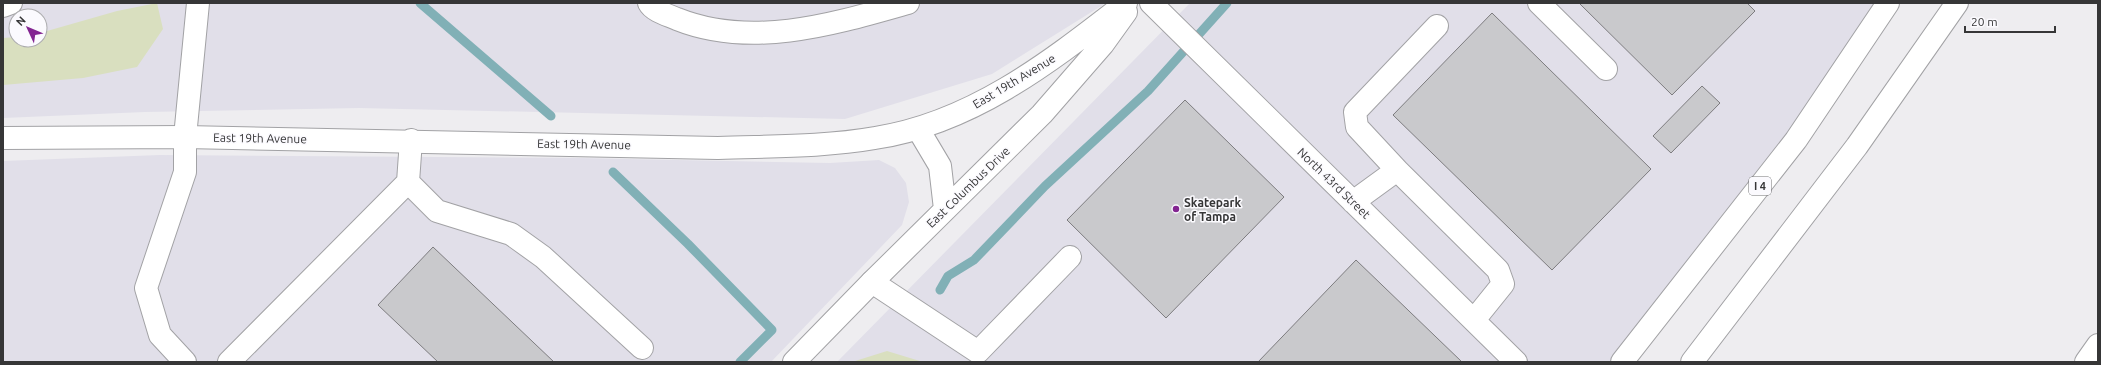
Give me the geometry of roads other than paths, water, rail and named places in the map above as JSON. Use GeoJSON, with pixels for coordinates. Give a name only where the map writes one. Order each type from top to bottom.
{"type":"FeatureCollection","features":[{"type":"Feature","properties":{"kind":"main road"},"geometry":{"type":"LineString","coordinates":[[3,6],[11,3]]}},
{"type":"Feature","properties":{"kind":"main road"},"geometry":{"type":"LineString","coordinates":[[185,362],[160,335],[146,288],[185,172],[185,137],[198,3]]}},
{"type":"Feature","properties":{"kind":"main road"},"geometry":{"type":"LineString","coordinates":[[647,4],[659,11],[693,25],[726,33],[768,34],[814,27],[907,3]]}},
{"type":"Feature","properties":{"kind":"main road","name":"East 19th Avenue"},"geometry":{"type":"LineString","coordinates":[[3,138],[185,137],[411,140],[718,148],[798,145],[875,138],[918,129],[985,102],[1018,82],[1067,48],[1126,3]]}},
{"type":"Feature","properties":{"kind":"main road","name":"East Columbus Drive"},"geometry":{"type":"LineString","coordinates":[[794,362],[945,209],[1042,114],[1103,44],[1132,3]]}},
{"type":"Feature","properties":{"kind":"main road","name":"North 43rd Street"},"geometry":{"type":"LineString","coordinates":[[1151,3],[1516,362]]}},
{"type":"Feature","properties":{"kind":"main road"},"geometry":{"type":"LineString","coordinates":[[1539,3],[1606,69]]}},
{"type":"Feature","properties":{"kind":"main road","name":"I 4"},"geometry":{"type":"LineString","coordinates":[[1622,362],[1796,140],[1888,3]]}},
{"type":"Feature","properties":{"kind":"main road"},"geometry":{"type":"LineString","coordinates":[[1692,362],[1857,146],[1957,3]]}},
{"type":"Feature","properties":{"kind":"main road"},"geometry":{"type":"LineString","coordinates":[[1437,26],[1355,112],[1357,127],[1397,170],[1498,270],[1503,284],[1474,320]]}},
{"type":"Feature","properties":{"kind":"main road"},"geometry":{"type":"LineString","coordinates":[[918,129],[940,166],[945,209]]}},
{"type":"Feature","properties":{"kind":"main road"},"geometry":{"type":"LineString","coordinates":[[229,362],[408,182],[411,140]]}},
{"type":"Feature","properties":{"kind":"main road"},"geometry":{"type":"LineString","coordinates":[[1353,202],[1397,170]]}},
{"type":"Feature","properties":{"kind":"main road"},"geometry":{"type":"LineString","coordinates":[[408,182],[437,211],[511,234],[543,257],[642,348]]}},
{"type":"Feature","properties":{"kind":"main road"},"geometry":{"type":"LineString","coordinates":[[872,282],[983,357],[1070,258]]}},
{"type":"Feature","properties":{"kind":"main road"},"geometry":{"type":"LineString","coordinates":[[2086,362],[2098,345]]}},
{"type":"Feature","properties":{"kind":"waterway"},"geometry":{"type":"LineString","coordinates":[[420,3],[551,116]]}},
{"type":"Feature","properties":{"kind":"waterway"},"geometry":{"type":"LineString","coordinates":[[940,290],[948,276],[974,260],[1045,186],[1148,91],[1227,3]]}},
{"type":"Feature","properties":{"kind":"waterway"},"geometry":{"type":"LineString","coordinates":[[613,172],[688,244],[772,330],[740,362]]}},
{"type":"Feature","properties":{"kind":"place","name":"Skatepark of Tampa"},"geometry":{"type":"Point","coordinates":[1176,209]}}]}
